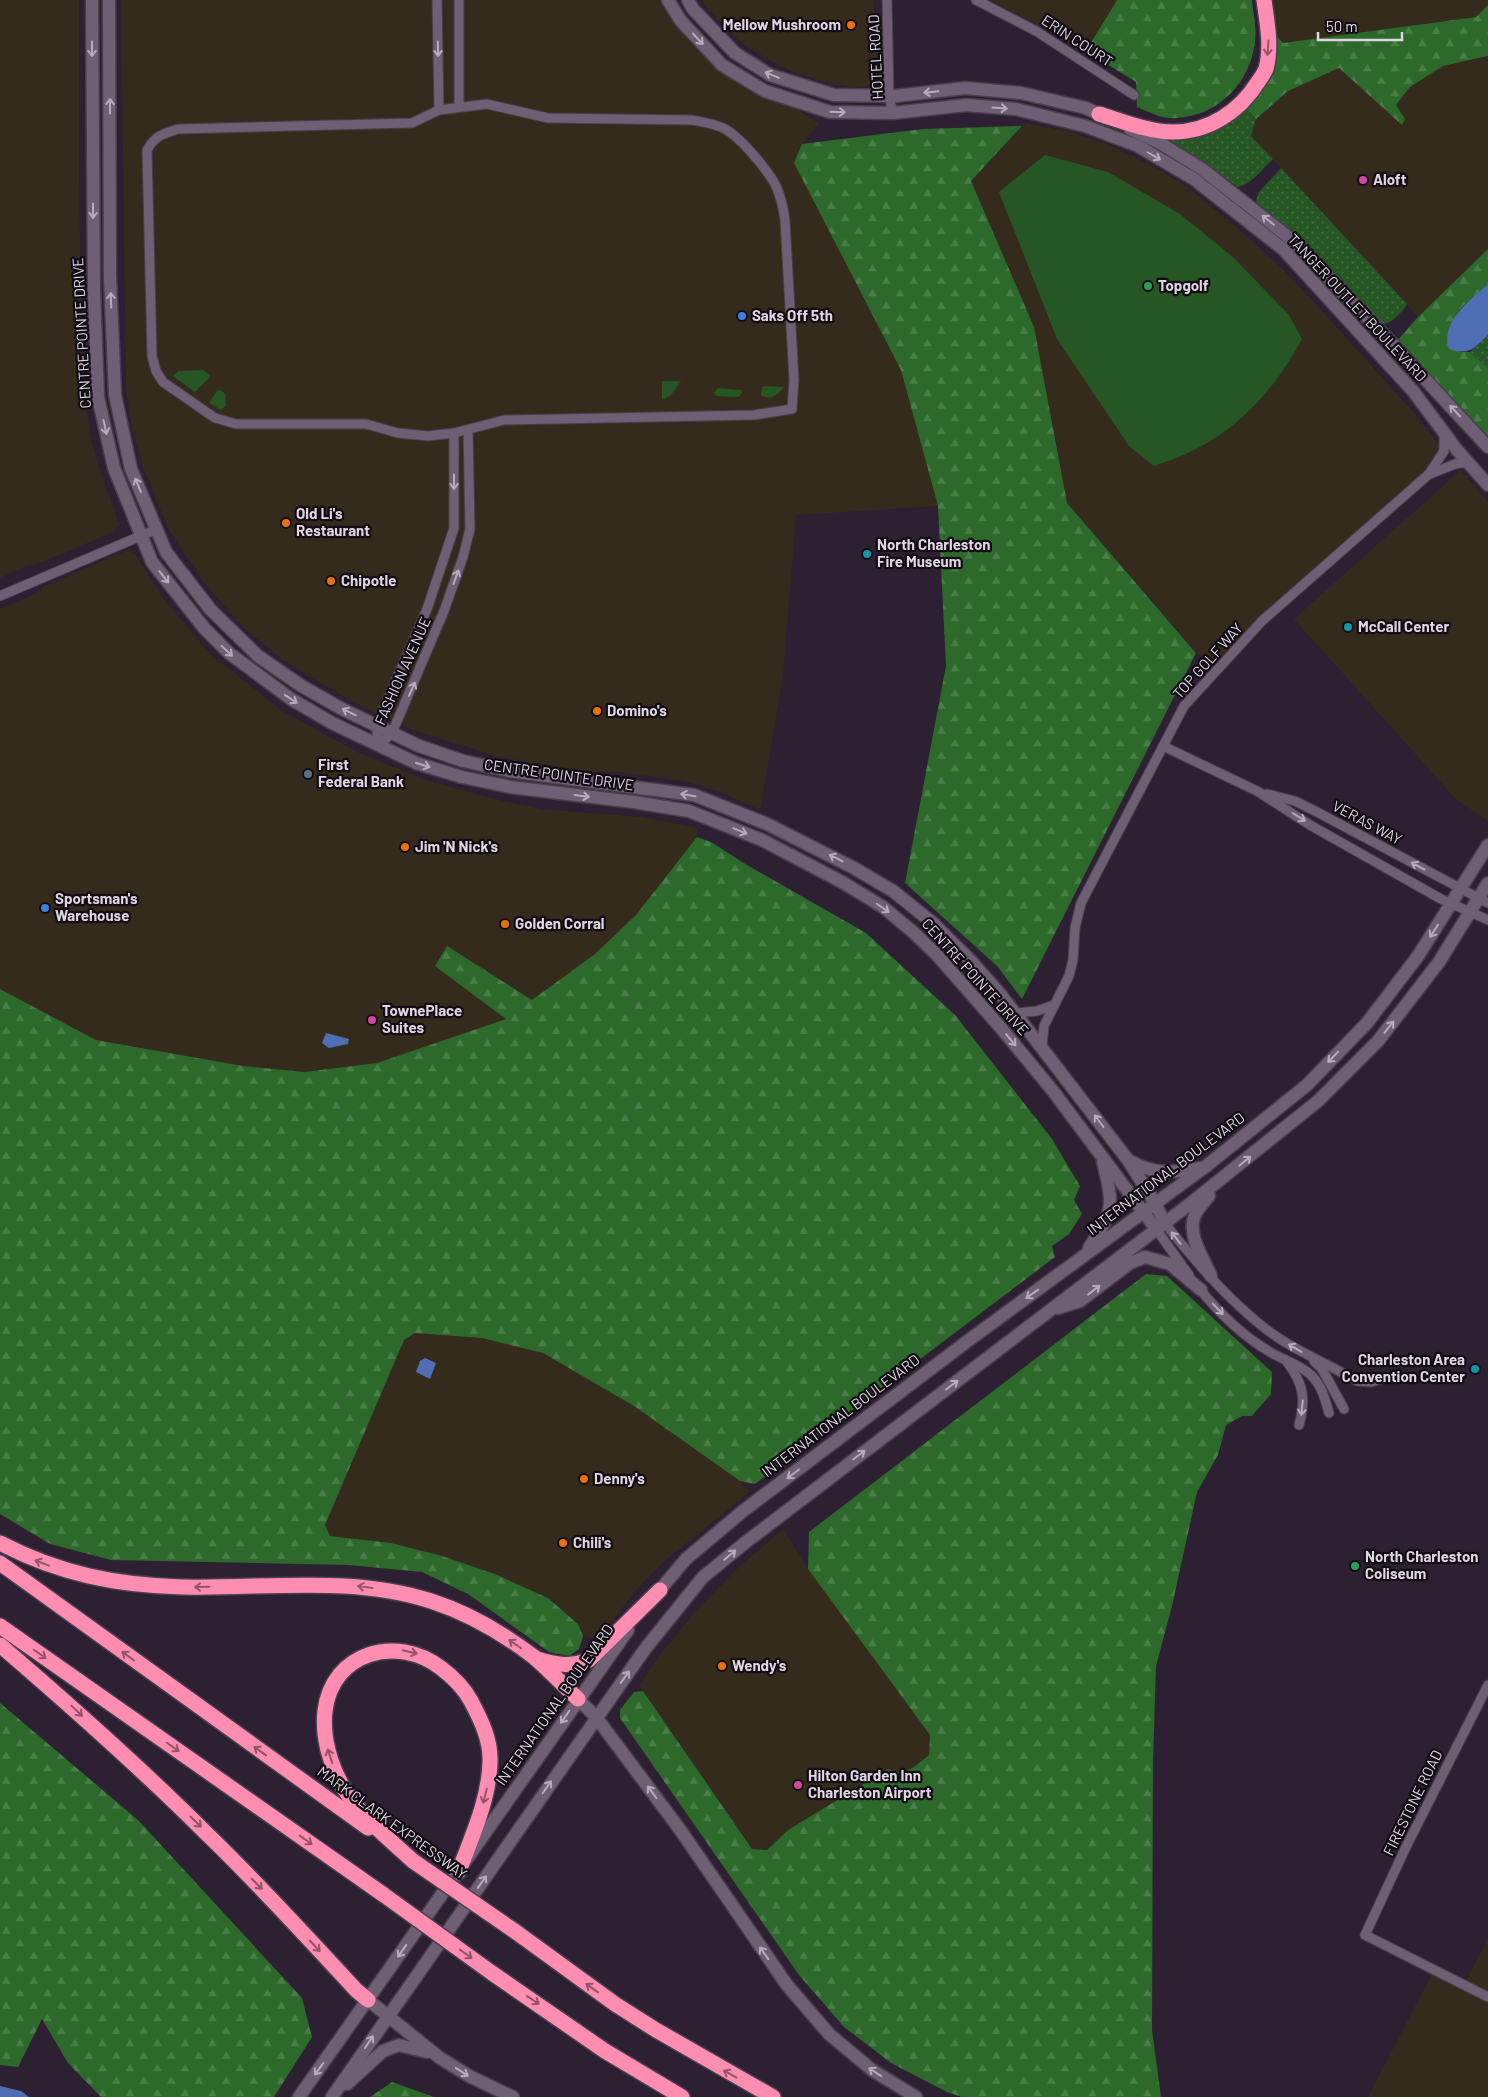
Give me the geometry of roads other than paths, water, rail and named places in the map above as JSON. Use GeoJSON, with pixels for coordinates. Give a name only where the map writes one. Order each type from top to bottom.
{"type":"FeatureCollection","features":[{"type":"Feature","properties":{"kind":"highway"},"geometry":{"type":"LineString","coordinates":[[1099,114],[1151,129],[1172,132],[1194,130],[1229,115],[1250,95],[1266,70],[1269,44],[1264,0]]}},
{"type":"Feature","properties":{"kind":"highway"},"geometry":{"type":"LineString","coordinates":[[0,1543],[49,1566],[80,1576],[106,1580],[182,1587],[357,1586],[388,1590],[431,1601],[459,1612],[507,1639],[534,1658],[578,1699]]}},
{"type":"Feature","properties":{"kind":"highway","name":"MARK CLARK EXPRESSWAY"},"geometry":{"type":"LineString","coordinates":[[0,1563],[413,1861],[516,1932],[615,2004],[656,2030],[773,2097]]}},
{"type":"Feature","properties":{"kind":"highway"},"geometry":{"type":"LineString","coordinates":[[534,1658],[564,1665],[578,1664],[589,1660],[660,1590]]}},
{"type":"Feature","properties":{"kind":"highway"},"geometry":{"type":"LineString","coordinates":[[0,1626],[492,1973],[605,2051],[682,2097]]}},
{"type":"Feature","properties":{"kind":"highway"},"geometry":{"type":"LineString","coordinates":[[0,1646],[70,1705],[207,1834],[356,1990],[368,2000]]}},
{"type":"Feature","properties":{"kind":"highway"},"geometry":{"type":"LineString","coordinates":[[413,1861],[367,1820],[354,1803],[336,1771],[326,1741],[325,1711],[328,1698],[339,1676],[360,1659],[384,1650],[409,1651],[434,1662],[460,1685],[482,1722],[490,1761],[487,1792],[458,1871]]}},
{"type":"Feature","properties":{"kind":"street","name":"CENTRE POINTE DRIVE"},"geometry":{"type":"LineString","coordinates":[[92,0],[94,291],[98,397],[114,468],[152,562],[205,629],[229,653],[291,699],[332,723],[416,763],[462,777],[510,788],[634,802],[690,811],[762,840],[842,882],[883,907],[913,932],[956,976],[1053,1091],[1143,1212],[1160,1226]]}},
{"type":"Feature","properties":{"kind":"street","name":"CENTRE POINTE DRIVE"},"geometry":{"type":"LineString","coordinates":[[109,0],[110,276],[115,394],[131,469],[166,552],[210,609],[258,656],[300,685],[376,726],[419,746],[463,761],[509,771],[694,795],[767,824],[854,868],[893,891],[934,924],[971,961],[1016,1013],[1128,1160],[1155,1203],[1160,1226]]}},
{"type":"Feature","properties":{"kind":"street"},"geometry":{"type":"LineString","coordinates":[[437,0],[439,110]]}},
{"type":"Feature","properties":{"kind":"street"},"geometry":{"type":"LineString","coordinates":[[459,0],[459,106]]}},
{"type":"Feature","properties":{"kind":"street","name":"TANGER OUTLET BOULEVARD"},"geometry":{"type":"LineString","coordinates":[[668,0],[681,21],[722,65],[765,91],[830,112],[893,113],[966,105],[1016,109],[1085,126],[1138,146],[1194,179],[1283,249],[1413,391],[1444,433],[1488,485]]}},
{"type":"Feature","properties":{"kind":"street","name":"TANGER OUTLET BOULEVARD"},"geometry":{"type":"LineString","coordinates":[[688,0],[693,10],[734,53],[770,75],[834,95],[890,96],[965,88],[1021,93],[1086,108],[1160,144],[1202,169],[1292,240],[1488,447]]}},
{"type":"Feature","properties":{"kind":"street","name":"HOTEL ROAD"},"geometry":{"type":"LineString","coordinates":[[887,0],[890,96],[893,113]]}},
{"type":"Feature","properties":{"kind":"street","name":"ERIN COURT"},"geometry":{"type":"LineString","coordinates":[[976,0],[1036,31],[1134,95]]}},
{"type":"Feature","properties":{"kind":"street"},"geometry":{"type":"LineString","coordinates":[[487,104],[548,118],[691,120],[717,126],[740,140],[772,179],[782,202],[785,220],[794,380],[792,409],[754,415],[504,420],[454,433],[428,436],[398,433],[366,424],[236,424],[215,418],[163,382],[156,371],[152,356],[147,150],[153,140],[164,133],[178,128],[412,123],[439,110],[487,104]]}},
{"type":"Feature","properties":{"kind":"street","name":"FASHION AVENUE"},"geometry":{"type":"LineString","coordinates":[[378,745],[392,734],[444,611],[464,557],[470,529],[468,430]]}},
{"type":"Feature","properties":{"kind":"street","name":"FASHION AVENUE"},"geometry":{"type":"LineString","coordinates":[[378,745],[376,726],[427,609],[454,528],[454,433]]}},
{"type":"Feature","properties":{"kind":"street","name":"TOP GOLF WAY"},"geometry":{"type":"LineString","coordinates":[[1042,1046],[1044,1026],[1070,976],[1075,928],[1081,902],[1184,706],[1262,621],[1430,474],[1444,451],[1444,433]]}},
{"type":"Feature","properties":{"kind":"street","name":"TOP GOLF WAY"},"geometry":{"type":"LineString","coordinates":[[1430,474],[1455,464],[1468,462]]}},
{"type":"Feature","properties":{"kind":"street"},"geometry":{"type":"LineString","coordinates":[[0,596],[157,529]]}},
{"type":"Feature","properties":{"kind":"street","name":"VERAS WAY"},"geometry":{"type":"LineString","coordinates":[[1163,746],[1258,791],[1319,830],[1441,898],[1488,920]]}},
{"type":"Feature","properties":{"kind":"street","name":"VERAS WAY"},"geometry":{"type":"LineString","coordinates":[[1258,791],[1295,801],[1483,900]]}},
{"type":"Feature","properties":{"kind":"street","name":"INTERNATIONAL BOULEVARD"},"geometry":{"type":"LineString","coordinates":[[299,2097],[613,1648],[686,1559],[730,1522],[897,1395],[1205,1167],[1307,1085],[1368,1023],[1418,956],[1488,845]]}},
{"type":"Feature","properties":{"kind":"street"},"geometry":{"type":"LineString","coordinates":[[333,2097],[386,2017],[596,1717],[645,1649],[703,1578],[746,1542],[1223,1178],[1318,1101],[1378,1041],[1439,962],[1470,912],[1483,900],[1488,883]]}},
{"type":"Feature","properties":{"kind":"street"},"geometry":{"type":"LineString","coordinates":[[1016,1013],[1031,1012],[1054,1005]]}},
{"type":"Feature","properties":{"kind":"street"},"geometry":{"type":"LineString","coordinates":[[1085,1254],[1106,1222],[1111,1209],[1110,1192],[1101,1156]]}},
{"type":"Feature","properties":{"kind":"street"},"geometry":{"type":"LineString","coordinates":[[1128,1160],[1148,1170],[1164,1173],[1205,1167]]}},
{"type":"Feature","properties":{"kind":"street"},"geometry":{"type":"LineString","coordinates":[[1211,1276],[1195,1240],[1192,1227],[1198,1209],[1223,1178]]}},
{"type":"Feature","properties":{"kind":"street"},"geometry":{"type":"LineString","coordinates":[[1160,1226],[1257,1321],[1280,1339],[1311,1358],[1357,1381],[1371,1382],[1387,1377]]}},
{"type":"Feature","properties":{"kind":"street"},"geometry":{"type":"LineString","coordinates":[[1160,1226],[1201,1290]]}},
{"type":"Feature","properties":{"kind":"street"},"geometry":{"type":"LineString","coordinates":[[1051,1310],[1080,1301],[1130,1263],[1145,1257],[1170,1264],[1201,1290],[1238,1328],[1271,1353],[1311,1375],[1321,1388],[1329,1413]]}},
{"type":"Feature","properties":{"kind":"street"},"geometry":{"type":"LineString","coordinates":[[1311,1358],[1322,1370],[1344,1409]]}},
{"type":"Feature","properties":{"kind":"street"},"geometry":{"type":"LineString","coordinates":[[1286,1360],[1296,1372],[1302,1388],[1304,1408],[1299,1426]]}},
{"type":"Feature","properties":{"kind":"street","name":"FIRESTONE ROAD"},"geometry":{"type":"LineString","coordinates":[[1488,1685],[1406,1847],[1365,1935],[1488,1997]]}},
{"type":"Feature","properties":{"kind":"street"},"geometry":{"type":"LineString","coordinates":[[578,1699],[596,1717],[681,1832],[787,1985],[829,2034],[872,2070],[916,2097]]}},
{"type":"Feature","properties":{"kind":"street"},"geometry":{"type":"LineString","coordinates":[[368,2000],[386,2017],[440,2058],[470,2077],[513,2097]]}},
{"type":"Feature","properties":{"kind":"street"},"geometry":{"type":"LineString","coordinates":[[333,2097],[383,2051],[399,2045],[417,2048],[440,2058]]}},
{"type":"Feature","properties":{"kind":"water"},"geometry":{"type":"Polygon","coordinates":[[[1488,284],[1488,335],[1475,347],[1467,351],[1462,352],[1449,349],[1447,339],[1449,330],[1458,312],[1488,284]]]}},
{"type":"Feature","properties":{"kind":"water"},"geometry":{"type":"Polygon","coordinates":[[[326,1033],[349,1039],[348,1044],[329,1048],[322,1043],[326,1033]]]}},
{"type":"Feature","properties":{"kind":"water"},"geometry":{"type":"Polygon","coordinates":[[[425,1358],[436,1363],[430,1379],[416,1372],[420,1361],[425,1358]]]}},
{"type":"Feature","properties":{"kind":"water"},"geometry":{"type":"Polygon","coordinates":[[[0,2086],[21,2091],[29,2097],[0,2097],[0,2086]]]}},
{"type":"Feature","properties":{"kind":"place","name":"Mellow Mushroom"},"geometry":{"type":"Point","coordinates":[851,25]}},
{"type":"Feature","properties":{"kind":"place","name":"Aloft"},"geometry":{"type":"Point","coordinates":[1363,180]}},
{"type":"Feature","properties":{"kind":"place","name":"Topgolf"},"geometry":{"type":"Point","coordinates":[1148,286]}},
{"type":"Feature","properties":{"kind":"place","name":"Saks Off 5th"},"geometry":{"type":"Point","coordinates":[742,316]}},
{"type":"Feature","properties":{"kind":"place","name":"Old Li's Restaurant"},"geometry":{"type":"Point","coordinates":[286,523]}},
{"type":"Feature","properties":{"kind":"place","name":"North Charleston Fire Museum"},"geometry":{"type":"Point","coordinates":[867,554]}},
{"type":"Feature","properties":{"kind":"place","name":"Chipotle"},"geometry":{"type":"Point","coordinates":[331,581]}},
{"type":"Feature","properties":{"kind":"place","name":"McCall Center"},"geometry":{"type":"Point","coordinates":[1348,627]}},
{"type":"Feature","properties":{"kind":"place","name":"Domino's"},"geometry":{"type":"Point","coordinates":[597,711]}},
{"type":"Feature","properties":{"kind":"place","name":"First Federal Bank"},"geometry":{"type":"Point","coordinates":[308,774]}},
{"type":"Feature","properties":{"kind":"place","name":"Jim 'N Nick's"},"geometry":{"type":"Point","coordinates":[405,847]}},
{"type":"Feature","properties":{"kind":"place","name":"Sportsman's Warehouse"},"geometry":{"type":"Point","coordinates":[45,908]}},
{"type":"Feature","properties":{"kind":"place","name":"Golden Corral"},"geometry":{"type":"Point","coordinates":[505,924]}},
{"type":"Feature","properties":{"kind":"place","name":"TownePlace Suites"},"geometry":{"type":"Point","coordinates":[372,1020]}},
{"type":"Feature","properties":{"kind":"place","name":"Charleston Area Convention Center"},"geometry":{"type":"Point","coordinates":[1475,1369]}},
{"type":"Feature","properties":{"kind":"place","name":"Denny's"},"geometry":{"type":"Point","coordinates":[584,1479]}},
{"type":"Feature","properties":{"kind":"place","name":"Chili's"},"geometry":{"type":"Point","coordinates":[563,1543]}},
{"type":"Feature","properties":{"kind":"place","name":"North Charleston Coliseum"},"geometry":{"type":"Point","coordinates":[1355,1566]}},
{"type":"Feature","properties":{"kind":"place","name":"Wendy's"},"geometry":{"type":"Point","coordinates":[722,1666]}},
{"type":"Feature","properties":{"kind":"place","name":"Hilton Garden Inn Charleston Airport"},"geometry":{"type":"Point","coordinates":[798,1785]}}]}
